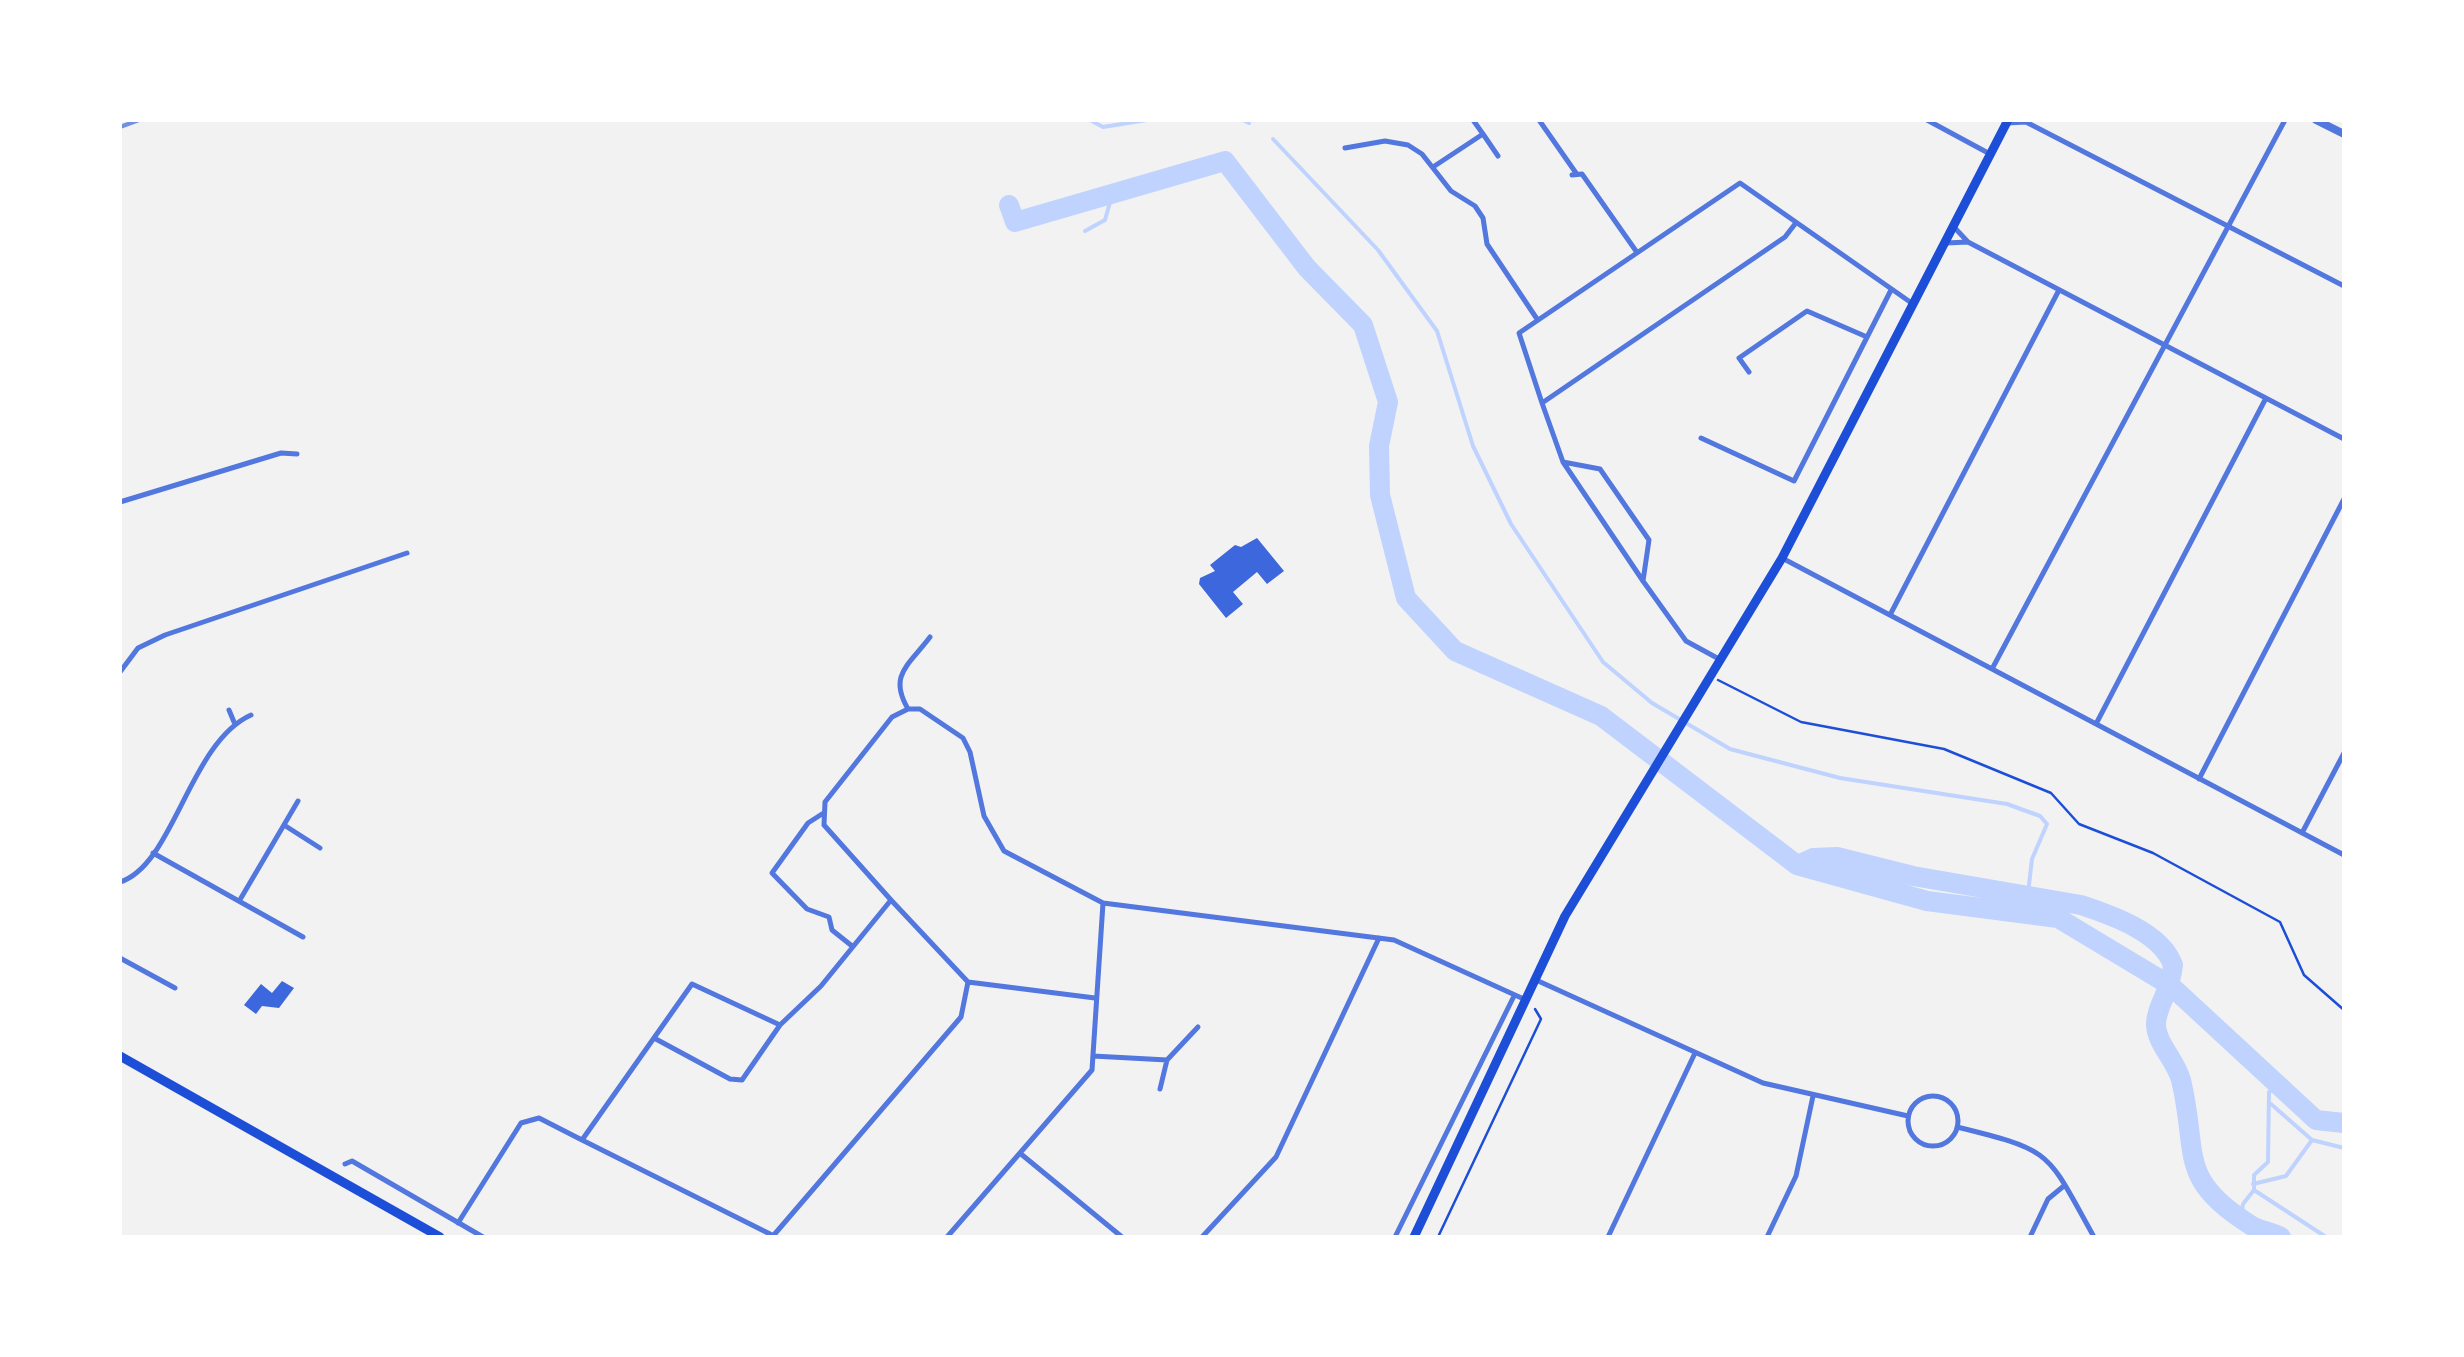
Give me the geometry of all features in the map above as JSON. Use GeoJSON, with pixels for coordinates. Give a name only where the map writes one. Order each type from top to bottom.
{"type":"FeatureCollection","features":[{"type":"Feature","properties":{"kind":"main road"},"geometry":{"type":"LineString","coordinates":[[1414,1237],[1525,1001],[1603,848],[1782,558],[2007,122]]}},
{"type":"Feature","properties":{"kind":"main road"},"geometry":{"type":"LineString","coordinates":[[120,1056],[440,1237]]}},
{"type":"Feature","properties":{"kind":"street"},"geometry":{"type":"LineString","coordinates":[[1473,120],[1498,156]]}},
{"type":"Feature","properties":{"kind":"street"},"geometry":{"type":"LineString","coordinates":[[1539,120],[1574,174],[1582,174],[1636,251]]}},
{"type":"Feature","properties":{"kind":"street"},"geometry":{"type":"LineString","coordinates":[[1928,120],[1990,154]]}},
{"type":"Feature","properties":{"kind":"street"},"geometry":{"type":"LineString","coordinates":[[1992,669],[2284,120]]}},
{"type":"Feature","properties":{"kind":"street"},"geometry":{"type":"LineString","coordinates":[[2316,120],[2344,134]]}},
{"type":"Feature","properties":{"kind":"street"},"geometry":{"type":"LineString","coordinates":[[2007,122],[2025,121],[2344,286]]}},
{"type":"Feature","properties":{"kind":"street"},"geometry":{"type":"LineString","coordinates":[[1434,168],[1483,134]]}},
{"type":"Feature","properties":{"kind":"street"},"geometry":{"type":"LineString","coordinates":[[1345,148],[1385,141],[1408,145],[1434,168],[1451,191],[1475,206],[1483,218],[1487,244],[1538,319]]}},
{"type":"Feature","properties":{"kind":"street"},"geometry":{"type":"LineString","coordinates":[[1722,660],[1686,641],[1563,462],[1520,332],[1740,183],[1913,304]]}},
{"type":"Feature","properties":{"kind":"street"},"geometry":{"type":"LineString","coordinates":[[1542,404],[1785,236],[1795,224]]}},
{"type":"Feature","properties":{"kind":"street"},"geometry":{"type":"LineString","coordinates":[[1953,226],[1968,242],[2344,439]]}},
{"type":"Feature","properties":{"kind":"street"},"geometry":{"type":"LineString","coordinates":[[1944,243],[1968,242]]}},
{"type":"Feature","properties":{"kind":"street"},"geometry":{"type":"LineString","coordinates":[[1701,438],[1794,482],[1891,290]]}},
{"type":"Feature","properties":{"kind":"street"},"geometry":{"type":"LineString","coordinates":[[1890,615],[2060,290]]}},
{"type":"Feature","properties":{"kind":"street"},"geometry":{"type":"LineString","coordinates":[[1749,372],[1739,358],[1807,311],[1868,338]]}},
{"type":"Feature","properties":{"kind":"street"},"geometry":{"type":"LineString","coordinates":[[2096,724],[2266,398]]}},
{"type":"Feature","properties":{"kind":"street"},"geometry":{"type":"LineString","coordinates":[[120,502],[282,452],[297,454]]}},
{"type":"Feature","properties":{"kind":"street"},"geometry":{"type":"LineString","coordinates":[[1563,462],[1600,469],[1649,540],[1643,581]]}},
{"type":"Feature","properties":{"kind":"street"},"geometry":{"type":"LineString","coordinates":[[2199,778],[2344,499]]}},
{"type":"Feature","properties":{"kind":"street"},"geometry":{"type":"LineString","coordinates":[[120,672],[138,648],[165,634],[407,553]]}},
{"type":"Feature","properties":{"kind":"street"},"geometry":{"type":"LineString","coordinates":[[1782,558],[2344,855]]}},
{"type":"Feature","properties":{"kind":"street"},"geometry":{"type":"LineString","coordinates":[[908,709],[897,691],[899,679],[930,637]]}},
{"type":"Feature","properties":{"kind":"street"},"geometry":{"type":"LineString","coordinates":[[1095,998],[968,982],[824,825],[825,802],[892,717],[908,709],[929,713],[963,738],[970,752],[984,816],[1004,851],[1103,904],[1394,940],[1525,1001]]}},
{"type":"Feature","properties":{"kind":"street"},"geometry":{"type":"LineString","coordinates":[[229,710],[234,722]]}},
{"type":"Feature","properties":{"kind":"street"},"geometry":{"type":"LineString","coordinates":[[120,882],[132,878],[153,853],[204,762],[234,722],[251,715]]}},
{"type":"Feature","properties":{"kind":"street"},"geometry":{"type":"LineString","coordinates":[[2302,833],[2344,753]]}},
{"type":"Feature","properties":{"kind":"street"},"geometry":{"type":"LineString","coordinates":[[241,898],[298,801]]}},
{"type":"Feature","properties":{"kind":"street"},"geometry":{"type":"LineString","coordinates":[[822,814],[808,823],[772,873],[807,909],[829,917],[832,930],[852,946]]}},
{"type":"Feature","properties":{"kind":"street"},"geometry":{"type":"LineString","coordinates":[[284,826],[320,848]]}},
{"type":"Feature","properties":{"kind":"street"},"geometry":{"type":"LineString","coordinates":[[153,853],[241,898],[303,937]]}},
{"type":"Feature","properties":{"kind":"street"},"geometry":{"type":"LineString","coordinates":[[654,1038],[730,1078],[742,1080],[780,1025],[822,986],[890,900]]}},
{"type":"Feature","properties":{"kind":"street"},"geometry":{"type":"LineString","coordinates":[[947,1237],[1092,1070],[1103,904]]}},
{"type":"Feature","properties":{"kind":"street"},"geometry":{"type":"LineString","coordinates":[[1202,1237],[1276,1156],[1379,938]]}},
{"type":"Feature","properties":{"kind":"street"},"geometry":{"type":"LineString","coordinates":[[120,958],[175,988]]}},
{"type":"Feature","properties":{"kind":"street"},"geometry":{"type":"LineString","coordinates":[[582,1140],[698,974]]}},
{"type":"Feature","properties":{"kind":"street"},"geometry":{"type":"LineString","coordinates":[[1536,980],[1764,1083],[1908,1116]]}},
{"type":"Feature","properties":{"kind":"street"},"geometry":{"type":"LineString","coordinates":[[458,1223],[522,1123],[539,1118],[775,1236],[961,1018],[968,982]]}},
{"type":"Feature","properties":{"kind":"street"},"geometry":{"type":"LineString","coordinates":[[692,984],[780,1025]]}},
{"type":"Feature","properties":{"kind":"street"},"geometry":{"type":"LineString","coordinates":[[1395,1237],[1514,996]]}},
{"type":"Feature","properties":{"kind":"street"},"geometry":{"type":"LineString","coordinates":[[1160,1088],[1167,1060],[1198,1026]]}},
{"type":"Feature","properties":{"kind":"street"},"geometry":{"type":"LineString","coordinates":[[1608,1237],[1695,1052]]}},
{"type":"Feature","properties":{"kind":"street"},"geometry":{"type":"LineString","coordinates":[[1093,1056],[1167,1060]]}},
{"type":"Feature","properties":{"kind":"street"},"geometry":{"type":"LineString","coordinates":[[1767,1237],[1796,1176],[1813,1096]]}},
{"type":"Feature","properties":{"kind":"street"},"geometry":{"type":"LineString","coordinates":[[1938,1096],[1956,1111],[1957,1127],[1948,1141],[1931,1146],[1911,1133],[1908,1116],[1916,1102],[1938,1096]]}},
{"type":"Feature","properties":{"kind":"street"},"geometry":{"type":"LineString","coordinates":[[1957,1127],[2034,1148],[2050,1159],[2094,1237]]}},
{"type":"Feature","properties":{"kind":"street"},"geometry":{"type":"LineString","coordinates":[[1021,1154],[1122,1237]]}},
{"type":"Feature","properties":{"kind":"street"},"geometry":{"type":"LineString","coordinates":[[346,1164],[352,1162],[483,1237]]}},
{"type":"Feature","properties":{"kind":"street"},"geometry":{"type":"LineString","coordinates":[[2030,1237],[2048,1199],[2065,1185]]}},
{"type":"Feature","properties":{"kind":"path"},"geometry":{"type":"LineString","coordinates":[[1712,677],[1801,722],[1944,749],[2051,793],[2079,824],[2154,852],[2280,922],[2304,975],[2344,1010]]}},
{"type":"Feature","properties":{"kind":"path"},"geometry":{"type":"LineString","coordinates":[[1438,1237],[1541,1019],[1525,1001]]}},
{"type":"Feature","properties":{"kind":"building"},"geometry":{"type":"Polygon","coordinates":[[[1257,538],[1284,571],[1267,584],[1257,572],[1233,592],[1243,604],[1226,618],[1199,584],[1200,578],[1215,571],[1210,565],[1235,545],[1241,547],[1257,538]]]}},
{"type":"Feature","properties":{"kind":"building"},"geometry":{"type":"Polygon","coordinates":[[[282,981],[294,988],[279,1008],[262,1006],[256,1014],[244,1005],[261,984],[272,993],[282,981]]]}},
{"type":"Feature","properties":{"kind":"waterway"},"geometry":{"type":"LineString","coordinates":[[1090,120],[1103,127],[1147,120]]}},
{"type":"Feature","properties":{"kind":"waterway"},"geometry":{"type":"LineString","coordinates":[[1243,120],[1249,123]]}},
{"type":"Feature","properties":{"kind":"waterway"},"geometry":{"type":"LineString","coordinates":[[1273,139],[1378,250],[1437,331],[1473,446],[1511,524],[1603,662],[1652,703],[1730,749],[1840,778],[2007,804],[2040,816],[2047,824],[2032,859],[2028,893]]}},
{"type":"Feature","properties":{"kind":"waterway"},"geometry":{"type":"LineString","coordinates":[[1009,205],[1015,222],[1225,161],[1307,268],[1363,325],[1388,402],[1379,446],[1380,495],[1406,598],[1455,651],[1601,716],[1797,865],[1927,901],[2058,918],[2171,986],[2316,1120],[2344,1123]]}},
{"type":"Feature","properties":{"kind":"waterway"},"geometry":{"type":"LineString","coordinates":[[1085,231],[1105,220],[1112,195]]}},
{"type":"Feature","properties":{"kind":"waterway"},"geometry":{"type":"LineString","coordinates":[[1798,865],[1813,858],[1837,857],[1913,876],[2081,905],[2147,934],[2167,953],[2173,965],[2156,1024],[2181,1080],[2191,1147],[2201,1179],[2228,1209],[2252,1226],[2281,1237]]}},
{"type":"Feature","properties":{"kind":"waterway"},"geometry":{"type":"LineString","coordinates":[[2241,1218],[2243,1204],[2254,1190],[2254,1175],[2268,1162],[2269,1092],[2273,1089]]}},
{"type":"Feature","properties":{"kind":"waterway"},"geometry":{"type":"LineString","coordinates":[[2271,1104],[2312,1140],[2344,1148]]}},
{"type":"Feature","properties":{"kind":"waterway"},"geometry":{"type":"LineString","coordinates":[[2253,1184],[2286,1176],[2312,1140]]}},
{"type":"Feature","properties":{"kind":"waterway"},"geometry":{"type":"LineString","coordinates":[[2254,1190],[2326,1237]]}},
{"type":"Feature","properties":{"kind":"railway"},"geometry":{"type":"LineString","coordinates":[[120,127],[139,120]]}}]}
